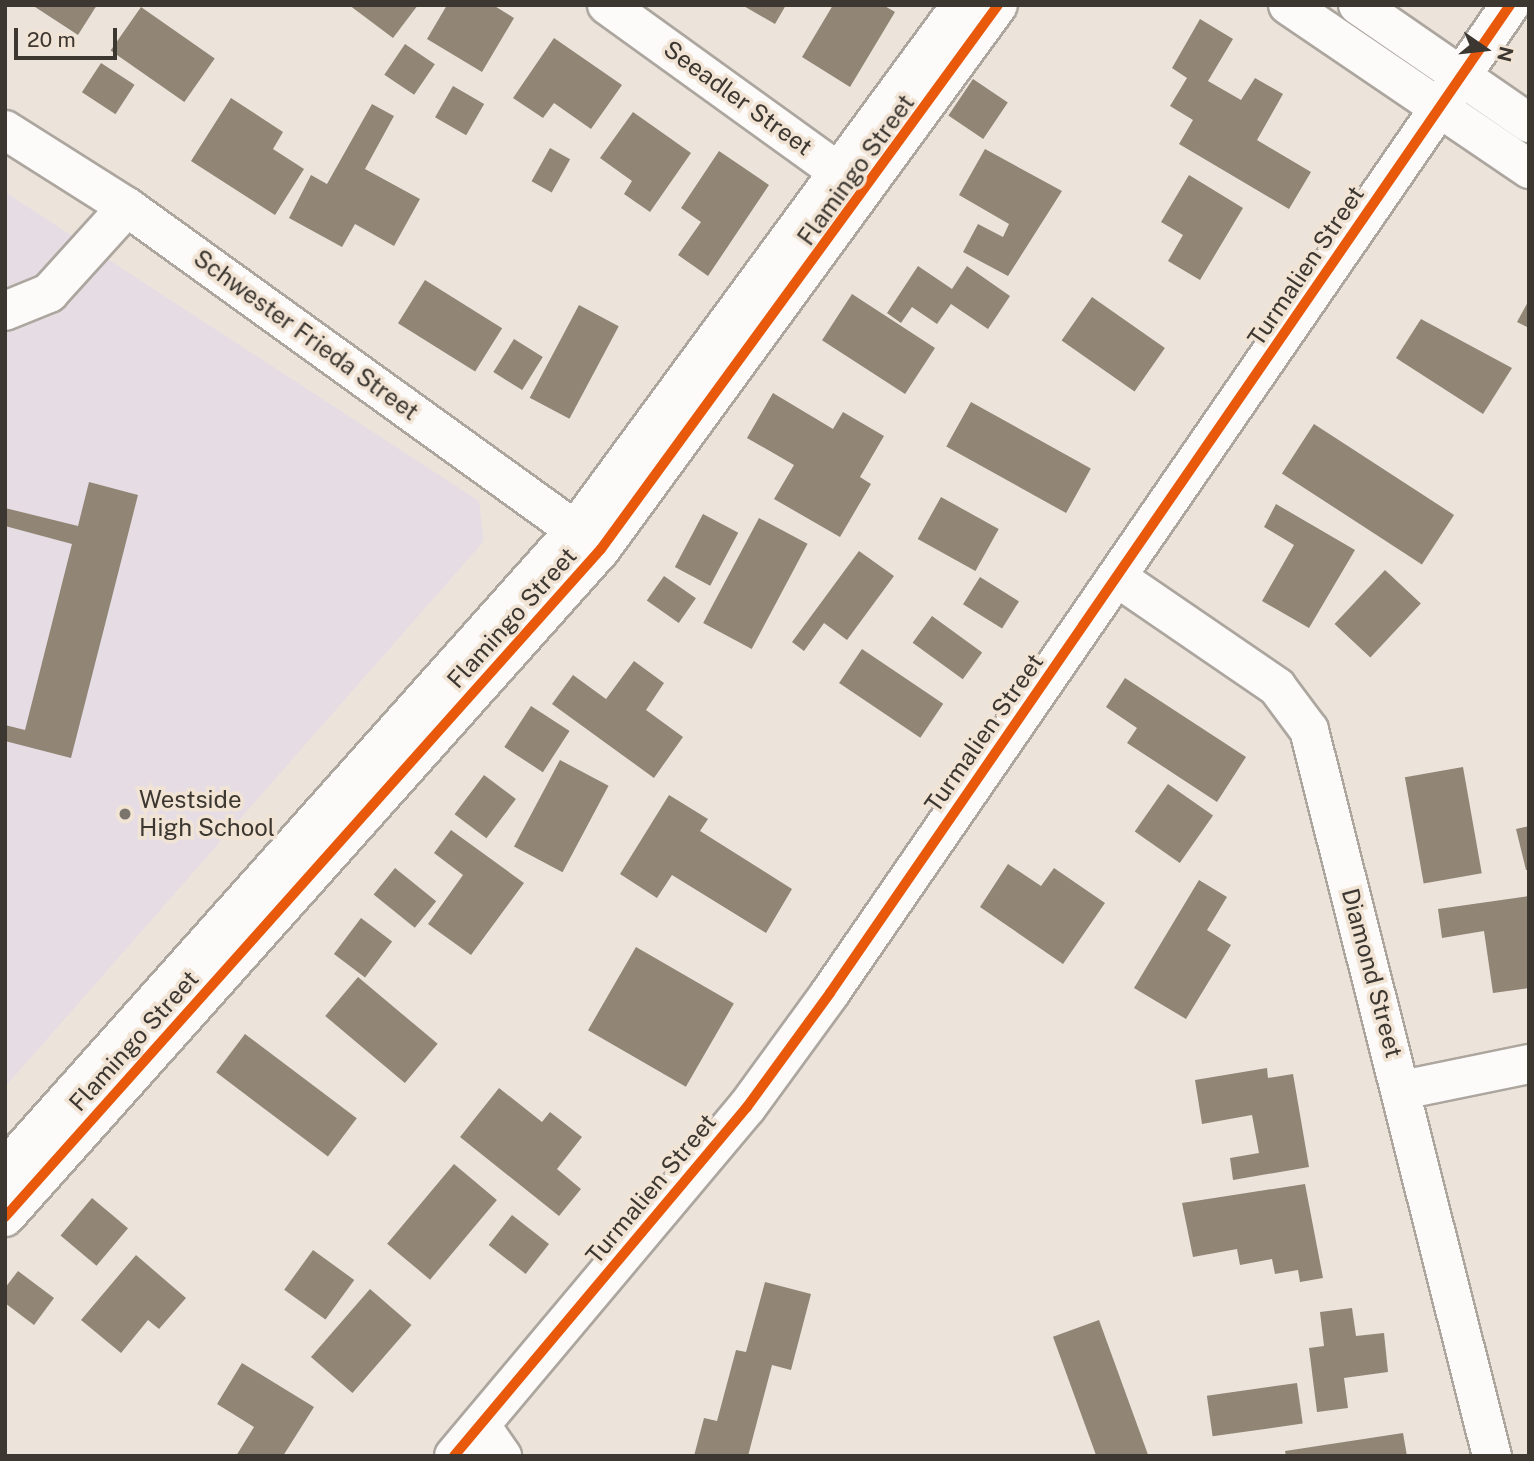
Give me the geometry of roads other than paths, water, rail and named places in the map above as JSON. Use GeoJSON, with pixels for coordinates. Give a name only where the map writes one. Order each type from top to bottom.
{"type":"FeatureCollection","features":[{"type":"Feature","properties":{"kind":"street","name":"Seeadler Street"},"geometry":{"type":"LineString","coordinates":[[607,5],[855,183]]}},
{"type":"Feature","properties":{"kind":"street","name":"Flamingo Street"},"geometry":{"type":"LineString","coordinates":[[855,183],[961,5]]}},
{"type":"Feature","properties":{"kind":"street","name":"Flamingo Street"},"geometry":{"type":"LineString","coordinates":[[5,1217],[589,539],[855,183],[998,5]]}},
{"type":"Feature","properties":{"kind":"street"},"geometry":{"type":"LineString","coordinates":[[1287,5],[1438,110],[1529,169]]}},
{"type":"Feature","properties":{"kind":"street"},"geometry":{"type":"LineString","coordinates":[[1358,5],[1529,123]]}},
{"type":"Feature","properties":{"kind":"street","name":"Turmalien Street"},"geometry":{"type":"LineString","coordinates":[[454,1456],[492,1441],[747,1107],[1118,578],[1510,5]]}},
{"type":"Feature","properties":{"kind":"street","name":"Schwester Frieda Street"},"geometry":{"type":"LineString","coordinates":[[5,130],[127,207],[589,539]]}},
{"type":"Feature","properties":{"kind":"street"},"geometry":{"type":"LineString","coordinates":[[5,311],[49,293],[127,207]]}},
{"type":"Feature","properties":{"kind":"street","name":"Flamingo Street"},"geometry":{"type":"LineString","coordinates":[[5,1169],[589,539]]}},
{"type":"Feature","properties":{"kind":"street","name":"Diamond Street"},"geometry":{"type":"LineString","coordinates":[[1118,578],[1277,687],[1309,730],[1402,1090],[1492,1456]]}},
{"type":"Feature","properties":{"kind":"street"},"geometry":{"type":"LineString","coordinates":[[1402,1090],[1529,1064]]}},
{"type":"Feature","properties":{"kind":"place","name":"Westside High School"},"geometry":{"type":"Point","coordinates":[125,814]}}]}
